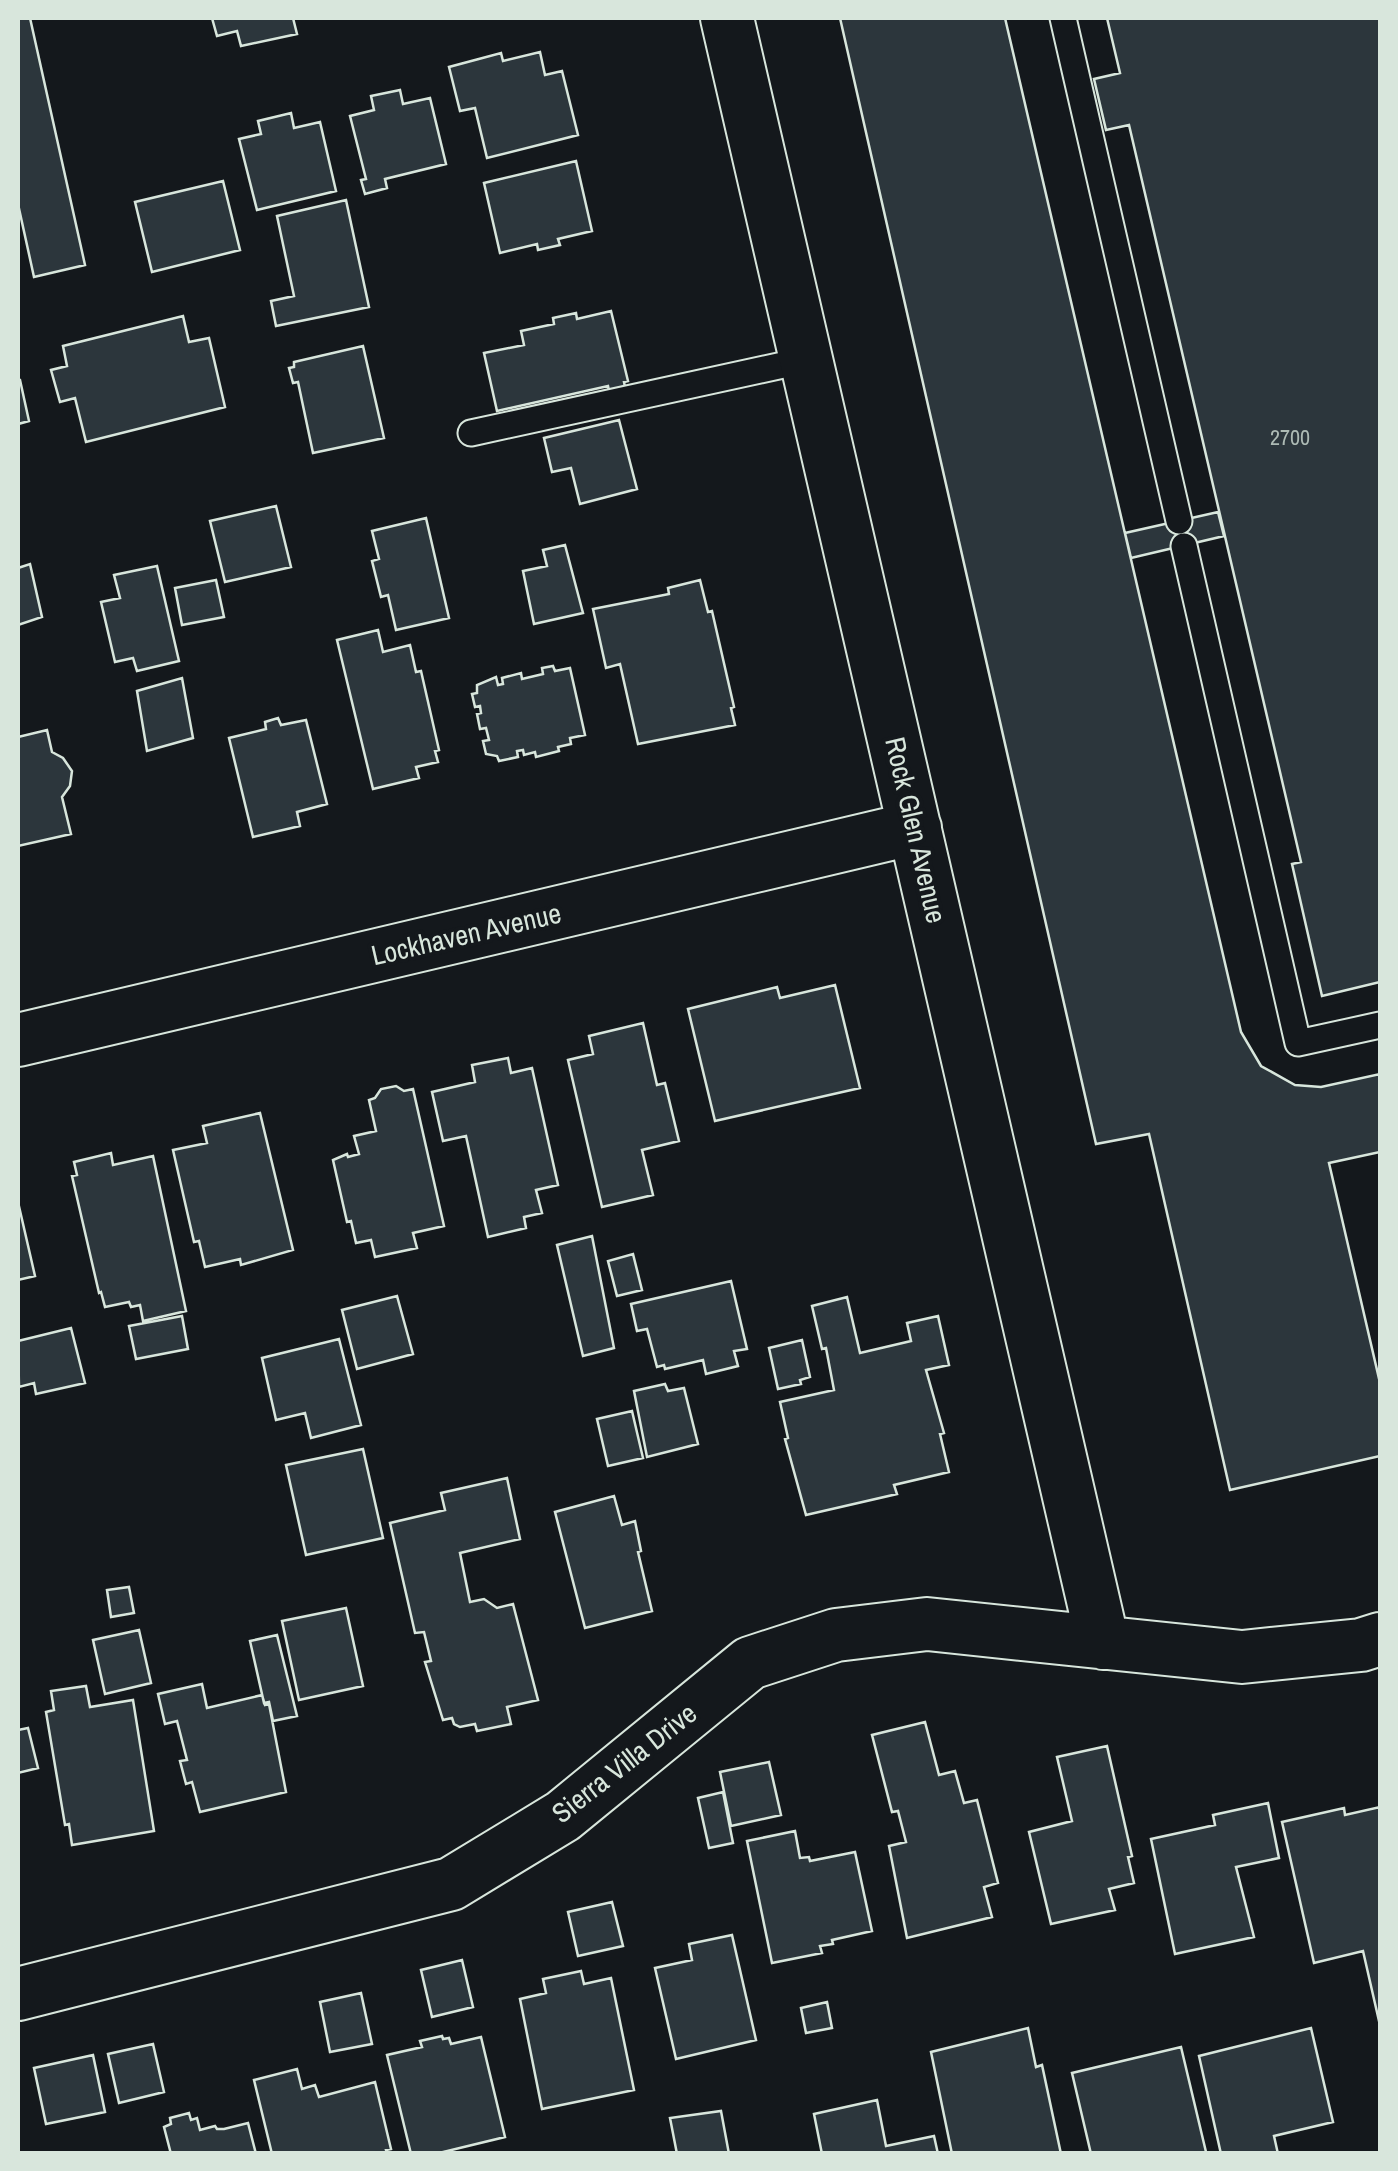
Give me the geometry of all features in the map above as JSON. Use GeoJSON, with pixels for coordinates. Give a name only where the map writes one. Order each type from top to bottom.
{"type":"FeatureCollection","features":[{"type":"Feature","properties":{"kind":"street","name":"Rock Glen Avenue"},"geometry":{"type":"LineString","coordinates":[[727,18],[1103,1642]]}},
{"type":"Feature","properties":{"kind":"street","name":"Lockhaven Avenue"},"geometry":{"type":"LineString","coordinates":[[18,1040],[915,828]]}},
{"type":"Feature","properties":{"kind":"street","name":"Sierra Villa Drive"},"geometry":{"type":"LineString","coordinates":[[18,1994],[451,1884],[562,1816],[750,1662],[836,1635],[926,1624],[1242,1656],[1380,1640]]}},
{"type":"Feature","properties":{"kind":"lane"},"geometry":{"type":"LineString","coordinates":[[1063,18],[1298,1043],[1380,1025]]}},
{"type":"Feature","properties":{"kind":"lane"},"geometry":{"type":"LineString","coordinates":[[471,433],[806,360]]}},
{"type":"Feature","properties":{"kind":"building"},"geometry":{"type":"Polygon","coordinates":[[[18,18],[30,18],[85,265],[34,277],[18,204],[18,18]]]}},
{"type":"Feature","properties":{"kind":"building"},"geometry":{"type":"Polygon","coordinates":[[[212,18],[293,18],[297,34],[241,46],[237,31],[217,36],[212,18]]]}},
{"type":"Feature","properties":{"kind":"building"},"geometry":{"type":"Polygon","coordinates":[[[840,18],[1005,18],[1241,1032],[1261,1066],[1295,1085],[1321,1087],[1380,1074],[1380,1152],[1329,1163],[1380,1383],[1380,1456],[1230,1490],[1149,1134],[1096,1144],[840,18]]]}},
{"type":"Feature","properties":{"kind":"building"},"geometry":{"type":"Polygon","coordinates":[[[1107,18],[1380,18],[1380,982],[1322,996],[1292,864],[1301,862],[1129,125],[1106,130],[1094,79],[1120,73],[1107,18]]]}},
{"type":"Feature","properties":{"kind":"building"},"geometry":{"type":"Polygon","coordinates":[[[540,52],[545,75],[562,71],[578,135],[487,158],[475,108],[460,111],[449,67],[501,53],[503,61],[540,52]]]}},
{"type":"Feature","properties":{"kind":"building"},"geometry":{"type":"Polygon","coordinates":[[[400,90],[403,104],[430,98],[446,164],[385,179],[387,188],[365,194],[361,180],[366,179],[350,116],[374,110],[371,96],[400,90]]]}},
{"type":"Feature","properties":{"kind":"building"},"geometry":{"type":"Polygon","coordinates":[[[291,113],[294,128],[320,122],[336,191],[257,210],[239,139],[261,134],[258,121],[291,113]]]}},
{"type":"Feature","properties":{"kind":"building"},"geometry":{"type":"Polygon","coordinates":[[[576,161],[592,231],[558,239],[560,245],[538,250],[537,244],[500,253],[484,183],[576,161]]]}},
{"type":"Feature","properties":{"kind":"building"},"geometry":{"type":"Polygon","coordinates":[[[223,181],[240,250],[152,272],[135,202],[223,181]]]}},
{"type":"Feature","properties":{"kind":"building"},"geometry":{"type":"Polygon","coordinates":[[[346,200],[369,307],[276,326],[271,301],[294,296],[277,216],[346,200]]]}},
{"type":"Feature","properties":{"kind":"building"},"geometry":{"type":"Polygon","coordinates":[[[611,311],[628,381],[624,382],[625,387],[609,391],[608,386],[497,411],[484,353],[524,345],[521,331],[554,324],[553,318],[576,313],[577,319],[611,311]]]}},
{"type":"Feature","properties":{"kind":"building"},"geometry":{"type":"Polygon","coordinates":[[[183,316],[189,342],[209,338],[225,407],[86,442],[75,398],[60,402],[51,370],[67,366],[63,346],[183,316]]]}},
{"type":"Feature","properties":{"kind":"building"},"geometry":{"type":"Polygon","coordinates":[[[363,346],[384,438],[313,453],[298,382],[293,383],[289,368],[294,367],[294,362],[363,346]]]}},
{"type":"Feature","properties":{"kind":"building"},"geometry":{"type":"Polygon","coordinates":[[[18,380],[29,421],[18,424],[18,380]]]}},
{"type":"Feature","properties":{"kind":"building"},"geometry":{"type":"Polygon","coordinates":[[[619,420],[637,489],[580,504],[571,468],[552,472],[544,438],[619,420]]]}},
{"type":"Feature","properties":{"kind":"building"},"geometry":{"type":"Polygon","coordinates":[[[276,506],[291,567],[225,582],[210,521],[276,506]]]}},
{"type":"Feature","properties":{"kind":"building"},"geometry":{"type":"Polygon","coordinates":[[[1218,512],[1224,536],[1131,558],[1125,533],[1218,512]]]}},
{"type":"Feature","properties":{"kind":"building"},"geometry":{"type":"Polygon","coordinates":[[[426,518],[449,618],[396,630],[388,595],[381,597],[372,561],[379,559],[372,531],[426,518]]]}},
{"type":"Feature","properties":{"kind":"building"},"geometry":{"type":"Polygon","coordinates":[[[565,545],[583,613],[534,624],[523,571],[547,566],[543,550],[565,545]]]}},
{"type":"Feature","properties":{"kind":"building"},"geometry":{"type":"Polygon","coordinates":[[[30,564],[42,617],[18,625],[18,568],[30,564]]]}},
{"type":"Feature","properties":{"kind":"building"},"geometry":{"type":"Polygon","coordinates":[[[157,566],[179,661],[137,671],[133,658],[115,662],[101,602],[120,598],[114,575],[157,566]]]}},
{"type":"Feature","properties":{"kind":"building"},"geometry":{"type":"Polygon","coordinates":[[[216,580],[224,617],[182,625],[175,588],[216,580]]]}},
{"type":"Feature","properties":{"kind":"building"},"geometry":{"type":"Polygon","coordinates":[[[700,580],[708,612],[712,611],[735,725],[638,744],[620,664],[606,668],[593,609],[669,594],[668,588],[700,580]]]}},
{"type":"Feature","properties":{"kind":"building"},"geometry":{"type":"Polygon","coordinates":[[[378,630],[383,652],[410,645],[416,672],[421,671],[439,750],[435,751],[438,762],[416,767],[419,778],[373,789],[337,640],[378,630]]]}},
{"type":"Feature","properties":{"kind":"building"},"geometry":{"type":"Polygon","coordinates":[[[553,666],[555,671],[570,668],[585,735],[570,738],[571,744],[558,747],[559,751],[536,757],[535,752],[524,755],[523,750],[517,751],[518,757],[499,761],[497,756],[486,754],[483,741],[489,740],[486,728],[480,729],[480,706],[475,707],[472,694],[477,693],[477,685],[496,677],[498,685],[503,684],[502,678],[521,673],[522,679],[543,674],[542,668],[553,666]]]}},
{"type":"Feature","properties":{"kind":"building"},"geometry":{"type":"Polygon","coordinates":[[[182,678],[193,738],[147,751],[137,691],[182,678]]]}},
{"type":"Feature","properties":{"kind":"building"},"geometry":{"type":"Polygon","coordinates":[[[278,718],[281,725],[306,720],[327,804],[297,812],[300,826],[253,837],[229,738],[266,729],[265,722],[278,718]]]}},
{"type":"Feature","properties":{"kind":"building"},"geometry":{"type":"Polygon","coordinates":[[[47,730],[52,752],[63,758],[72,771],[70,786],[62,797],[71,834],[18,846],[18,737],[47,730]]]}},
{"type":"Feature","properties":{"kind":"building"},"geometry":{"type":"Polygon","coordinates":[[[835,985],[860,1088],[715,1121],[688,1009],[777,987],[780,998],[835,985]]]}},
{"type":"Feature","properties":{"kind":"building"},"geometry":{"type":"Polygon","coordinates":[[[643,1023],[657,1085],[665,1083],[679,1141],[642,1150],[653,1195],[602,1207],[568,1060],[593,1054],[589,1036],[643,1023]]]}},
{"type":"Feature","properties":{"kind":"building"},"geometry":{"type":"Polygon","coordinates":[[[508,1058],[511,1073],[532,1068],[558,1185],[536,1190],[542,1213],[524,1217],[526,1228],[488,1237],[466,1136],[443,1141],[432,1092],[475,1082],[472,1065],[508,1058]]]}},
{"type":"Feature","properties":{"kind":"building"},"geometry":{"type":"Polygon","coordinates":[[[396,1086],[404,1091],[413,1089],[444,1226],[413,1233],[417,1248],[375,1257],[371,1240],[356,1243],[351,1221],[347,1222],[333,1160],[359,1154],[354,1136],[376,1131],[369,1100],[381,1089],[396,1086]]]}},
{"type":"Feature","properties":{"kind":"building"},"geometry":{"type":"Polygon","coordinates":[[[260,1113],[293,1250],[241,1265],[240,1259],[205,1267],[199,1241],[194,1242],[173,1150],[207,1143],[203,1126],[260,1113]]]}},
{"type":"Feature","properties":{"kind":"building"},"geometry":{"type":"Polygon","coordinates":[[[111,1153],[113,1165],[153,1156],[186,1311],[143,1321],[140,1305],[131,1307],[129,1302],[105,1307],[72,1176],[77,1175],[74,1162],[111,1153]]]}},
{"type":"Feature","properties":{"kind":"building"},"geometry":{"type":"Polygon","coordinates":[[[18,1202],[35,1276],[18,1280],[18,1202]]]}},
{"type":"Feature","properties":{"kind":"building"},"geometry":{"type":"Polygon","coordinates":[[[592,1236],[614,1348],[583,1356],[557,1245],[592,1236]]]}},
{"type":"Feature","properties":{"kind":"building"},"geometry":{"type":"Polygon","coordinates":[[[633,1254],[642,1290],[617,1296],[608,1261],[633,1254]]]}},
{"type":"Feature","properties":{"kind":"building"},"geometry":{"type":"Polygon","coordinates":[[[731,1281],[747,1349],[734,1351],[738,1366],[706,1374],[703,1360],[665,1369],[664,1365],[657,1367],[647,1329],[637,1331],[631,1304],[731,1281]]]}},
{"type":"Feature","properties":{"kind":"building"},"geometry":{"type":"Polygon","coordinates":[[[397,1296],[413,1354],[357,1369],[342,1310],[397,1296]]]}},
{"type":"Feature","properties":{"kind":"building"},"geometry":{"type":"Polygon","coordinates":[[[847,1297],[860,1353],[911,1341],[907,1323],[938,1316],[949,1365],[926,1370],[944,1433],[940,1434],[949,1472],[894,1485],[897,1494],[806,1515],[785,1439],[788,1438],[780,1402],[834,1390],[812,1306],[847,1297]]]}},
{"type":"Feature","properties":{"kind":"building"},"geometry":{"type":"Polygon","coordinates":[[[182,1316],[188,1349],[136,1359],[129,1326],[182,1316]]]}},
{"type":"Feature","properties":{"kind":"building"},"geometry":{"type":"Polygon","coordinates":[[[71,1328],[85,1383],[36,1394],[34,1383],[19,1387],[18,1341],[71,1328]]]}},
{"type":"Feature","properties":{"kind":"building"},"geometry":{"type":"Polygon","coordinates":[[[339,1339],[361,1425],[311,1438],[305,1413],[276,1420],[262,1358],[339,1339]]]}},
{"type":"Feature","properties":{"kind":"building"},"geometry":{"type":"Polygon","coordinates":[[[802,1340],[810,1377],[800,1380],[801,1384],[778,1389],[769,1348],[802,1340]]]}},
{"type":"Feature","properties":{"kind":"building"},"geometry":{"type":"Polygon","coordinates":[[[665,1384],[668,1391],[684,1388],[698,1444],[647,1457],[634,1391],[665,1384]]]}},
{"type":"Feature","properties":{"kind":"building"},"geometry":{"type":"Polygon","coordinates":[[[632,1411],[643,1458],[608,1466],[597,1419],[632,1411]]]}},
{"type":"Feature","properties":{"kind":"building"},"geometry":{"type":"Polygon","coordinates":[[[363,1449],[383,1538],[306,1555],[286,1465],[363,1449]]]}},
{"type":"Feature","properties":{"kind":"building"},"geometry":{"type":"Polygon","coordinates":[[[507,1478],[520,1539],[460,1553],[470,1602],[484,1599],[497,1608],[513,1604],[538,1700],[507,1707],[511,1724],[477,1731],[475,1724],[460,1727],[452,1718],[443,1720],[425,1662],[431,1661],[424,1632],[415,1633],[390,1523],[445,1510],[441,1493],[507,1478]]]}},
{"type":"Feature","properties":{"kind":"building"},"geometry":{"type":"Polygon","coordinates":[[[614,1496],[622,1525],[635,1521],[652,1611],[585,1628],[555,1512],[614,1496]]]}},
{"type":"Feature","properties":{"kind":"building"},"geometry":{"type":"Polygon","coordinates":[[[129,1587],[134,1613],[111,1617],[107,1590],[129,1587]]]}},
{"type":"Feature","properties":{"kind":"building"},"geometry":{"type":"Polygon","coordinates":[[[346,1608],[363,1686],[299,1700],[282,1621],[346,1608]]]}},
{"type":"Feature","properties":{"kind":"building"},"geometry":{"type":"Polygon","coordinates":[[[139,1630],[151,1683],[105,1694],[93,1640],[139,1630]]]}},
{"type":"Feature","properties":{"kind":"building"},"geometry":{"type":"Polygon","coordinates":[[[277,1635],[297,1716],[273,1721],[269,1702],[264,1703],[250,1641],[277,1635]]]}},
{"type":"Feature","properties":{"kind":"building"},"geometry":{"type":"Polygon","coordinates":[[[202,1684],[207,1708],[262,1695],[265,1705],[269,1704],[286,1792],[200,1812],[192,1782],[186,1784],[180,1761],[187,1760],[177,1721],[165,1724],[158,1694],[202,1684]]]}},
{"type":"Feature","properties":{"kind":"building"},"geometry":{"type":"Polygon","coordinates":[[[86,1686],[90,1707],[133,1700],[154,1831],[72,1845],[69,1824],[65,1825],[46,1712],[54,1710],[51,1691],[86,1686]]]}},
{"type":"Feature","properties":{"kind":"building"},"geometry":{"type":"Polygon","coordinates":[[[925,1722],[939,1775],[955,1771],[964,1803],[977,1800],[998,1883],[984,1887],[992,1917],[907,1938],[889,1846],[906,1842],[898,1811],[892,1812],[872,1735],[925,1722]]]}},
{"type":"Feature","properties":{"kind":"building"},"geometry":{"type":"Polygon","coordinates":[[[28,1728],[38,1768],[18,1773],[18,1730],[28,1728]]]}},
{"type":"Feature","properties":{"kind":"building"},"geometry":{"type":"Polygon","coordinates":[[[1107,1746],[1132,1856],[1128,1857],[1134,1883],[1109,1889],[1115,1910],[1051,1924],[1029,1832],[1072,1821],[1057,1757],[1107,1746]]]}},
{"type":"Feature","properties":{"kind":"building"},"geometry":{"type":"Polygon","coordinates":[[[769,1762],[781,1815],[731,1826],[720,1772],[769,1762]]]}},
{"type":"Feature","properties":{"kind":"building"},"geometry":{"type":"Polygon","coordinates":[[[723,1792],[733,1843],[709,1848],[698,1798],[723,1792]]]}},
{"type":"Feature","properties":{"kind":"building"},"geometry":{"type":"Polygon","coordinates":[[[1268,1803],[1279,1858],[1236,1867],[1254,1937],[1175,1954],[1151,1839],[1215,1825],[1213,1815],[1268,1803]]]}},
{"type":"Feature","properties":{"kind":"building"},"geometry":{"type":"Polygon","coordinates":[[[1380,1807],[1379,2021],[1363,1951],[1314,1963],[1282,1822],[1344,1808],[1345,1815],[1380,1807]]]}},
{"type":"Feature","properties":{"kind":"building"},"geometry":{"type":"Polygon","coordinates":[[[795,1831],[800,1858],[809,1857],[810,1861],[855,1852],[872,1931],[832,1940],[833,1944],[820,1946],[822,1953],[772,1963],[747,1841],[795,1831]]]}},
{"type":"Feature","properties":{"kind":"building"},"geometry":{"type":"Polygon","coordinates":[[[612,1902],[623,1946],[578,1956],[568,1912],[612,1902]]]}},
{"type":"Feature","properties":{"kind":"building"},"geometry":{"type":"Polygon","coordinates":[[[732,1935],[756,2040],[676,2059],[655,1968],[692,1960],[689,1944],[732,1935]]]}},
{"type":"Feature","properties":{"kind":"building"},"geometry":{"type":"Polygon","coordinates":[[[462,1960],[473,2007],[432,2017],[421,1970],[462,1960]]]}},
{"type":"Feature","properties":{"kind":"building"},"geometry":{"type":"Polygon","coordinates":[[[581,1971],[584,1984],[611,1978],[634,2090],[542,2109],[520,1999],[546,1993],[543,1979],[581,1971]]]}},
{"type":"Feature","properties":{"kind":"building"},"geometry":{"type":"Polygon","coordinates":[[[361,1993],[372,2044],[330,2052],[320,2002],[361,1993]]]}},
{"type":"Feature","properties":{"kind":"building"},"geometry":{"type":"Polygon","coordinates":[[[827,2002],[832,2028],[806,2033],[801,2008],[827,2002]]]}},
{"type":"Feature","properties":{"kind":"building"},"geometry":{"type":"Polygon","coordinates":[[[1028,2028],[1036,2067],[1042,2065],[1061,2154],[952,2154],[931,2052],[1028,2028]]]}},
{"type":"Feature","properties":{"kind":"building"},"geometry":{"type":"Polygon","coordinates":[[[1311,2028],[1333,2122],[1274,2136],[1278,2154],[1221,2154],[1199,2056],[1311,2028]]]}},
{"type":"Feature","properties":{"kind":"building"},"geometry":{"type":"Polygon","coordinates":[[[481,2037],[505,2137],[435,2154],[411,2154],[387,2055],[422,2047],[420,2041],[449,2038],[451,2044],[481,2037]]]}},
{"type":"Feature","properties":{"kind":"building"},"geometry":{"type":"Polygon","coordinates":[[[153,2044],[164,2092],[119,2103],[108,2054],[153,2044]]]}},
{"type":"Feature","properties":{"kind":"building"},"geometry":{"type":"Polygon","coordinates":[[[1181,2047],[1206,2152],[1091,2154],[1072,2073],[1181,2047]]]}},
{"type":"Feature","properties":{"kind":"building"},"geometry":{"type":"Polygon","coordinates":[[[93,2055],[105,2112],[46,2124],[34,2068],[93,2055]]]}},
{"type":"Feature","properties":{"kind":"building"},"geometry":{"type":"Polygon","coordinates":[[[297,2069],[302,2089],[315,2085],[319,2097],[375,2082],[391,2149],[386,2150],[387,2154],[272,2154],[254,2080],[297,2069]]]}},
{"type":"Feature","properties":{"kind":"building"},"geometry":{"type":"Polygon","coordinates":[[[877,2100],[886,2146],[934,2136],[938,2154],[822,2154],[814,2114],[877,2100]]]}},
{"type":"Feature","properties":{"kind":"building"},"geometry":{"type":"Polygon","coordinates":[[[721,2111],[729,2154],[677,2154],[670,2118],[721,2111]]]}},
{"type":"Feature","properties":{"kind":"building"},"geometry":{"type":"Polygon","coordinates":[[[189,2113],[191,2120],[197,2118],[200,2130],[248,2123],[256,2154],[171,2154],[164,2127],[171,2124],[170,2118],[189,2113]]]}}]}
